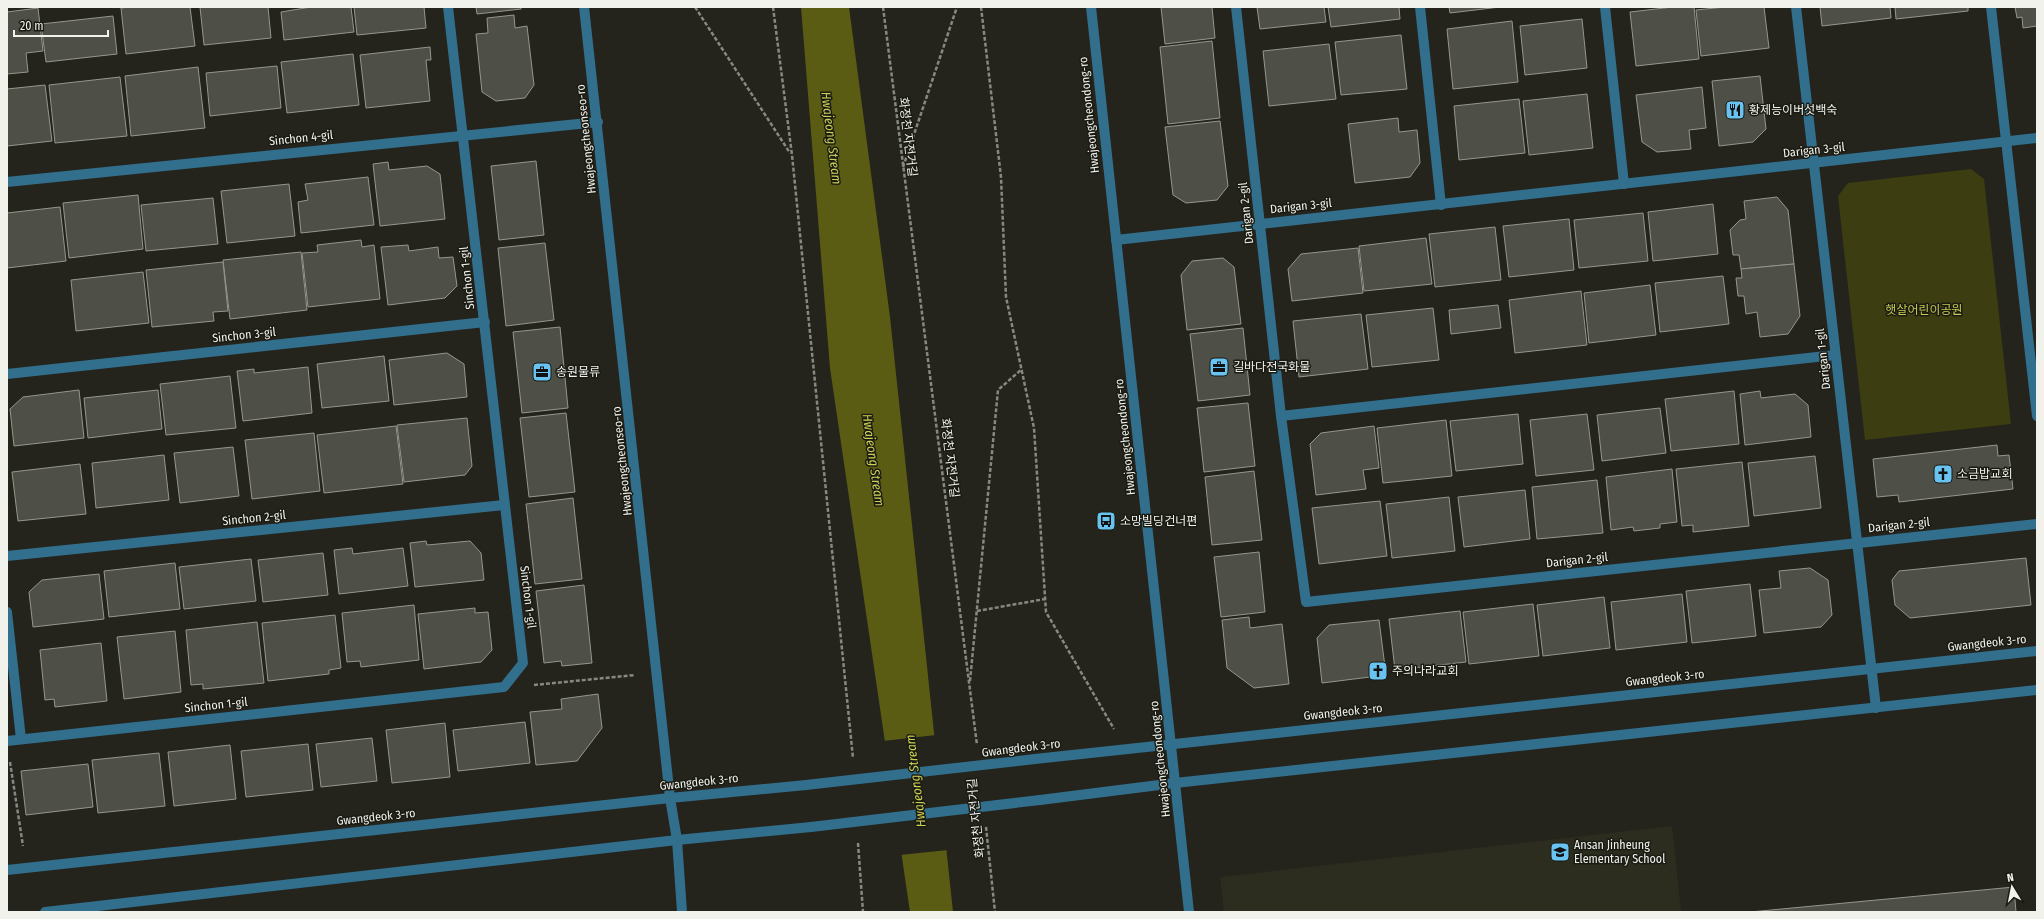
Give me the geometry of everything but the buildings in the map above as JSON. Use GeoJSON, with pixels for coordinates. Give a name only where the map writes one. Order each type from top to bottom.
{"type":"FeatureCollection","features":[{"type":"Feature","properties":{"kind":"street","name":"Sinchon 1-gil"},"geometry":{"type":"LineString","coordinates":[[7,741],[504,687],[524,663],[504,505],[464,134],[448,7]]}},
{"type":"Feature","properties":{"kind":"street","name":"Hwajeongcheonseo-ro"},"geometry":{"type":"LineString","coordinates":[[584,7],[598,122],[658,673],[670,798],[677,840],[682,912]]}},
{"type":"Feature","properties":{"kind":"street","name":"Hwajeongcheondong-ro"},"geometry":{"type":"LineString","coordinates":[[1091,7],[1189,912]]}},
{"type":"Feature","properties":{"kind":"street","name":"Darigan 2-gil"},"geometry":{"type":"LineString","coordinates":[[1236,7],[1281,416],[1306,602],[1856,542],[2037,524]]}},
{"type":"Feature","properties":{"kind":"street"},"geometry":{"type":"LineString","coordinates":[[1420,7],[1441,205]]}},
{"type":"Feature","properties":{"kind":"street"},"geometry":{"type":"LineString","coordinates":[[1605,7],[1624,184]]}},
{"type":"Feature","properties":{"kind":"street","name":"Darigan 1-gil"},"geometry":{"type":"LineString","coordinates":[[1796,7],[1876,708]]}},
{"type":"Feature","properties":{"kind":"street"},"geometry":{"type":"LineString","coordinates":[[1991,7],[2006,142],[2032,335],[2037,416]]}},
{"type":"Feature","properties":{"kind":"street","name":"Sinchon 4-gil"},"geometry":{"type":"LineString","coordinates":[[7,182],[464,134],[598,122]]}},
{"type":"Feature","properties":{"kind":"street","name":"Darigan 3-gil"},"geometry":{"type":"LineString","coordinates":[[1116,240],[2037,138]]}},
{"type":"Feature","properties":{"kind":"street","name":"Sinchon 3-gil"},"geometry":{"type":"LineString","coordinates":[[7,374],[485,322]]}},
{"type":"Feature","properties":{"kind":"street"},"geometry":{"type":"LineString","coordinates":[[1281,416],[1835,355]]}},
{"type":"Feature","properties":{"kind":"street","name":"Sinchon 2-gil"},"geometry":{"type":"LineString","coordinates":[[7,556],[504,505]]}},
{"type":"Feature","properties":{"kind":"street"},"geometry":{"type":"LineString","coordinates":[[7,612],[21,739]]}},
{"type":"Feature","properties":{"kind":"street","name":"Gwangdeok 3-ro"},"geometry":{"type":"LineString","coordinates":[[7,870],[670,798],[806,785],[1126,748],[2037,651]]}},
{"type":"Feature","properties":{"kind":"street"},"geometry":{"type":"LineString","coordinates":[[45,912],[677,840],[810,827],[1175,783],[2037,690]]}},
{"type":"Feature","properties":{"kind":"path"},"geometry":{"type":"LineString","coordinates":[[695,7],[792,155]]}},
{"type":"Feature","properties":{"kind":"path"},"geometry":{"type":"LineString","coordinates":[[773,7],[792,155],[853,763]]}},
{"type":"Feature","properties":{"kind":"path","name":"화정천 자전거길"},"geometry":{"type":"LineString","coordinates":[[883,7],[977,748]]}},
{"type":"Feature","properties":{"kind":"path"},"geometry":{"type":"LineString","coordinates":[[903,168],[957,7]]}},
{"type":"Feature","properties":{"kind":"path"},"geometry":{"type":"LineString","coordinates":[[981,7],[1001,177],[1006,297],[1034,428],[1046,612],[1126,748]]}},
{"type":"Feature","properties":{"kind":"path"},"geometry":{"type":"LineString","coordinates":[[970,685],[998,390],[1022,369]]}},
{"type":"Feature","properties":{"kind":"path"},"geometry":{"type":"LineString","coordinates":[[977,611],[1045,599]]}},
{"type":"Feature","properties":{"kind":"path"},"geometry":{"type":"LineString","coordinates":[[504,687],[658,673]]}},
{"type":"Feature","properties":{"kind":"path"},"geometry":{"type":"LineString","coordinates":[[9,759],[26,868]]}},
{"type":"Feature","properties":{"kind":"path","name":"화정천 자전거길"},"geometry":{"type":"LineString","coordinates":[[986,826],[995,912]]}},
{"type":"Feature","properties":{"kind":"path"},"geometry":{"type":"LineString","coordinates":[[858,842],[863,912]]}},
{"type":"Feature","properties":{"kind":"shaded area","name":"Ansan Jinheung Elementary School"},"geometry":{"type":"Polygon","coordinates":[[[1672,826],[1681,912],[1224,912],[1220,877],[1672,826]]]}},
{"type":"Feature","properties":{"kind":"green space","name":"햇살어린이공원"},"geometry":{"type":"Polygon","coordinates":[[[1971,169],[1984,179],[2011,424],[1865,440],[1838,196],[1848,183],[1971,169]]]}},
{"type":"Feature","properties":{"kind":"water","name":"Hwajeong Stream"},"geometry":{"type":"Polygon","coordinates":[[[801,7],[849,7],[890,317],[953,912],[910,912],[830,368],[801,7]]]}},
{"type":"Feature","properties":{"kind":"pier"},"geometry":{"type":"Polygon","coordinates":[[[936,735],[948,850],[900,855],[883,741],[936,735]]]}},
{"type":"Feature","properties":{"kind":"place","name":"황제능이버섯백숙"},"geometry":{"type":"Point","coordinates":[1735,110]}},
{"type":"Feature","properties":{"kind":"place","name":"길바다전국화물"},"geometry":{"type":"Point","coordinates":[1219,367]}},
{"type":"Feature","properties":{"kind":"place","name":"송원물류"},"geometry":{"type":"Point","coordinates":[542,372]}},
{"type":"Feature","properties":{"kind":"place","name":"소금밥교회"},"geometry":{"type":"Point","coordinates":[1943,474]}},
{"type":"Feature","properties":{"kind":"place","name":"소망빌딩건너편"},"geometry":{"type":"Point","coordinates":[1106,521]}},
{"type":"Feature","properties":{"kind":"place","name":"주의나라교회"},"geometry":{"type":"Point","coordinates":[1378,671]}},
{"type":"Feature","properties":{"kind":"place","name":"Ansan Jinheung Elementary School"},"geometry":{"type":"Point","coordinates":[1560,852]}}]}
